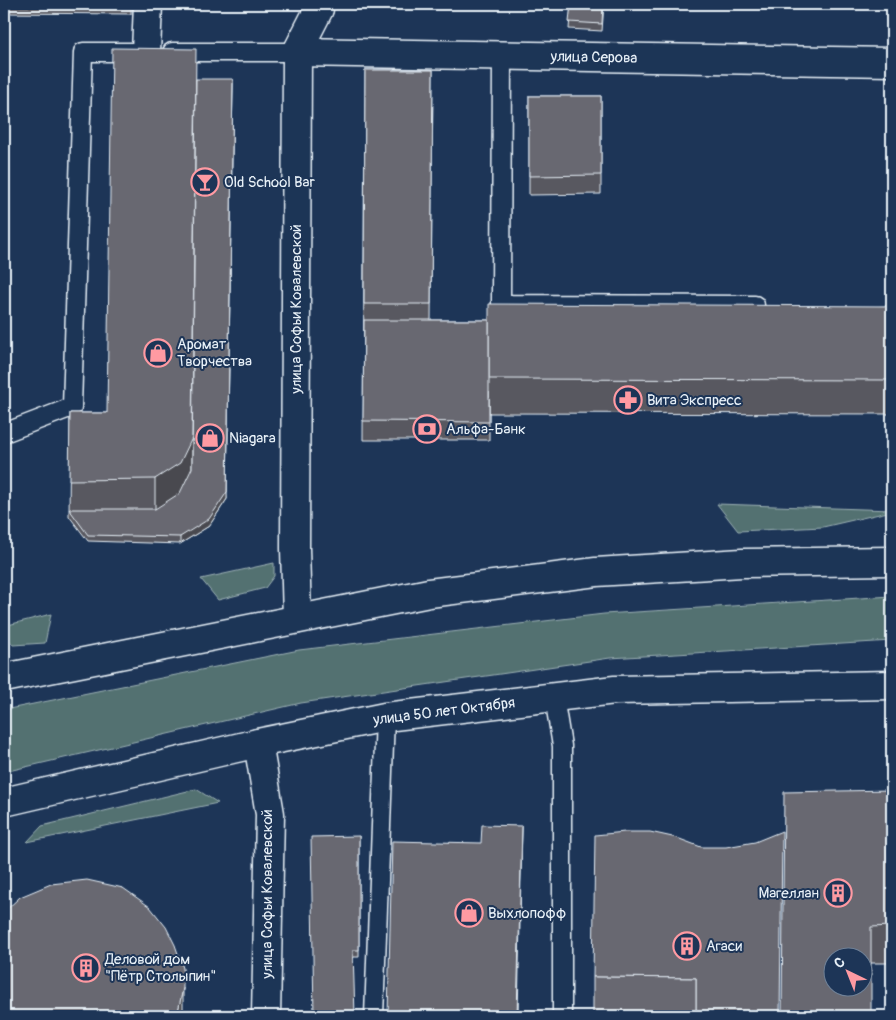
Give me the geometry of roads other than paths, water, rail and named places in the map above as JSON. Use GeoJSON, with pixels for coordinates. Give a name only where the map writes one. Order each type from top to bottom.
{"type":"FeatureCollection","features":[{"type":"Feature","properties":{"kind":"main road"},"geometry":{"type":"LineString","coordinates":[[146,52],[148,4]]}},
{"type":"Feature","properties":{"kind":"main road","name":"улица Софьи Ковалевской"},"geometry":{"type":"LineString","coordinates":[[297,619],[295,548],[296,52],[319,4]]}},
{"type":"Feature","properties":{"kind":"main road","name":"улица Серова"},"geometry":{"type":"LineString","coordinates":[[296,52],[892,62]]}},
{"type":"Feature","properties":{"kind":"main road"},"geometry":{"type":"LineString","coordinates":[[4,678],[429,593],[596,572],[742,563],[892,561]]}},
{"type":"Feature","properties":{"kind":"main road","name":"улица 50 лет Октября"},"geometry":{"type":"LineString","coordinates":[[4,802],[258,743],[385,717],[615,690],[892,685]]}},
{"type":"Feature","properties":{"kind":"main road","name":"улица Софьи Ковалевской"},"geometry":{"type":"LineString","coordinates":[[258,743],[270,814],[266,1016]]}},
{"type":"Feature","properties":{"kind":"lane"},"geometry":{"type":"LineString","coordinates":[[4,433],[72,407],[83,52],[296,52]]}},
{"type":"Feature","properties":{"kind":"lane"},"geometry":{"type":"LineString","coordinates":[[502,55],[502,304],[775,305]]}},
{"type":"Feature","properties":{"kind":"lane"},"geometry":{"type":"LineString","coordinates":[[554,697],[562,746],[562,1016]]}},
{"type":"Feature","properties":{"kind":"lane"},"geometry":{"type":"LineString","coordinates":[[374,1016],[385,717]]}},
{"type":"Feature","properties":{"kind":"place","name":"Old School Bar"},"geometry":{"type":"Point","coordinates":[205,182]}},
{"type":"Feature","properties":{"kind":"place","name":"Аромат Творчества"},"geometry":{"type":"Point","coordinates":[158,353]}},
{"type":"Feature","properties":{"kind":"place","name":"Вита Экспресс"},"geometry":{"type":"Point","coordinates":[628,400]}},
{"type":"Feature","properties":{"kind":"place","name":"Альфа-Банк"},"geometry":{"type":"Point","coordinates":[427,429]}},
{"type":"Feature","properties":{"kind":"place","name":"Niagara"},"geometry":{"type":"Point","coordinates":[210,438]}},
{"type":"Feature","properties":{"kind":"place","name":"Магеллан"},"geometry":{"type":"Point","coordinates":[838,893]}},
{"type":"Feature","properties":{"kind":"place","name":"Выхлопофф"},"geometry":{"type":"Point","coordinates":[469,913]}},
{"type":"Feature","properties":{"kind":"place","name":"Агаси"},"geometry":{"type":"Point","coordinates":[687,946]}},
{"type":"Feature","properties":{"kind":"place","name":"Деловой дом \"Пётр Столыпин\""},"geometry":{"type":"Point","coordinates":[86,968]}}]}
